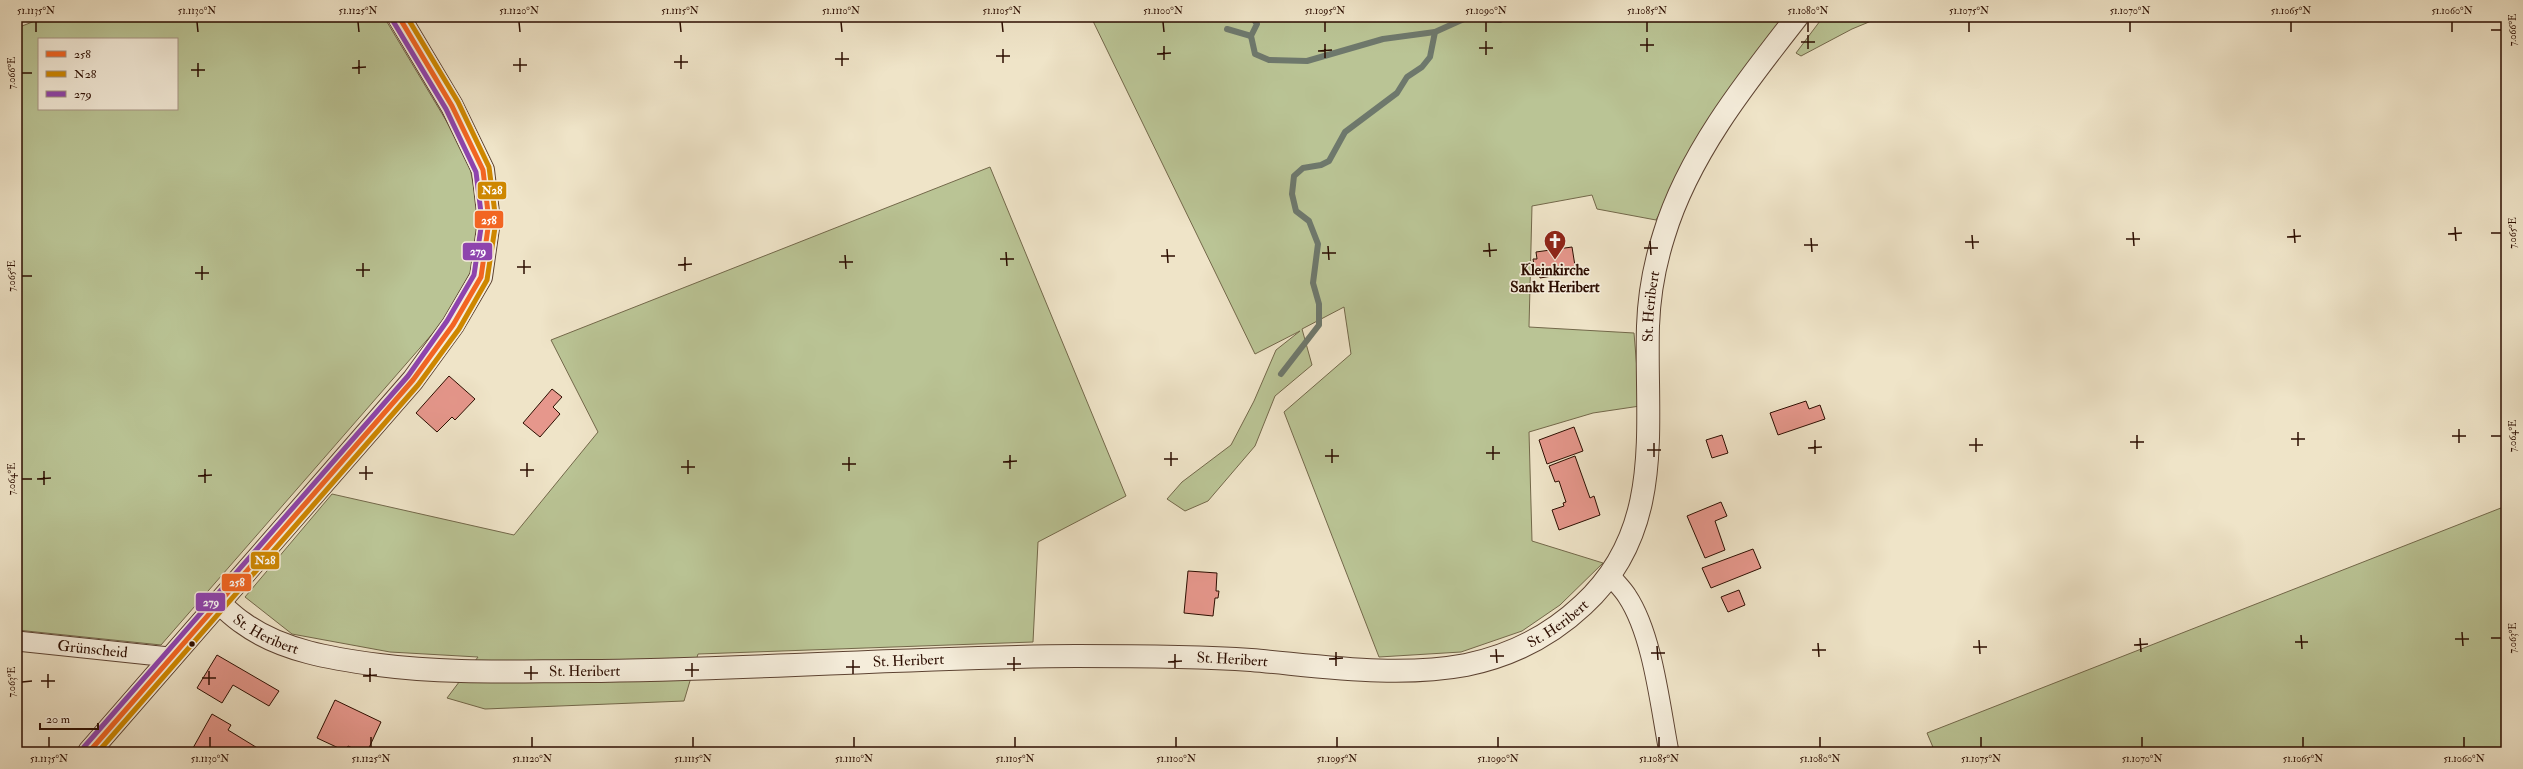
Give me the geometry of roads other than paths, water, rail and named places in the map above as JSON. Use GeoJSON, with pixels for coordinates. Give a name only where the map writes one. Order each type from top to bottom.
{"type":"FeatureCollection","features":[{"type":"Feature","properties":{"kind":"street"},"geometry":{"type":"LineString","coordinates":[[89,752],[169,658],[219,604],[413,380],[453,325],[481,277],[489,221],[483,170],[452,106],[399,17]]}},
{"type":"Feature","properties":{"kind":"street","name":"St. Heribert"},"geometry":{"type":"LineString","coordinates":[[219,604],[246,626],[286,645],[335,658],[374,664],[455,671],[618,670],[1124,656],[1238,660],[1375,670],[1425,670],[1466,665],[1500,655],[1544,636],[1585,603],[1610,574],[1628,541],[1642,506],[1646,479],[1650,427],[1648,322],[1653,278],[1664,232],[1693,166],[1724,115],[1797,17]]}},
{"type":"Feature","properties":{"kind":"street"},"geometry":{"type":"LineString","coordinates":[[1610,574],[1627,596],[1641,626],[1656,680],[1669,752]]}},
{"type":"Feature","properties":{"kind":"street","name":"Grünscheid"},"geometry":{"type":"LineString","coordinates":[[17,641],[169,658]]}},
{"type":"Feature","properties":{"kind":"waterway"},"geometry":{"type":"LineString","coordinates":[[1252,17],[1257,24],[1251,36],[1255,54],[1269,60],[1307,61],[1383,39],[1435,32],[1466,18],[1500,20],[1504,17]]}},
{"type":"Feature","properties":{"kind":"waterway"},"geometry":{"type":"LineString","coordinates":[[1227,29],[1251,36]]}},
{"type":"Feature","properties":{"kind":"waterway"},"geometry":{"type":"LineString","coordinates":[[1281,374],[1319,325],[1319,304],[1313,283],[1318,244],[1309,221],[1296,211],[1292,194],[1294,176],[1303,168],[1321,165],[1329,161],[1345,132],[1397,93],[1407,77],[1422,67],[1430,57],[1435,32]]}},
{"type":"Feature","properties":{"kind":"place","name":"Kleinkirche Sankt Heribert"},"geometry":{"type":"Point","coordinates":[1555,260]}}]}
